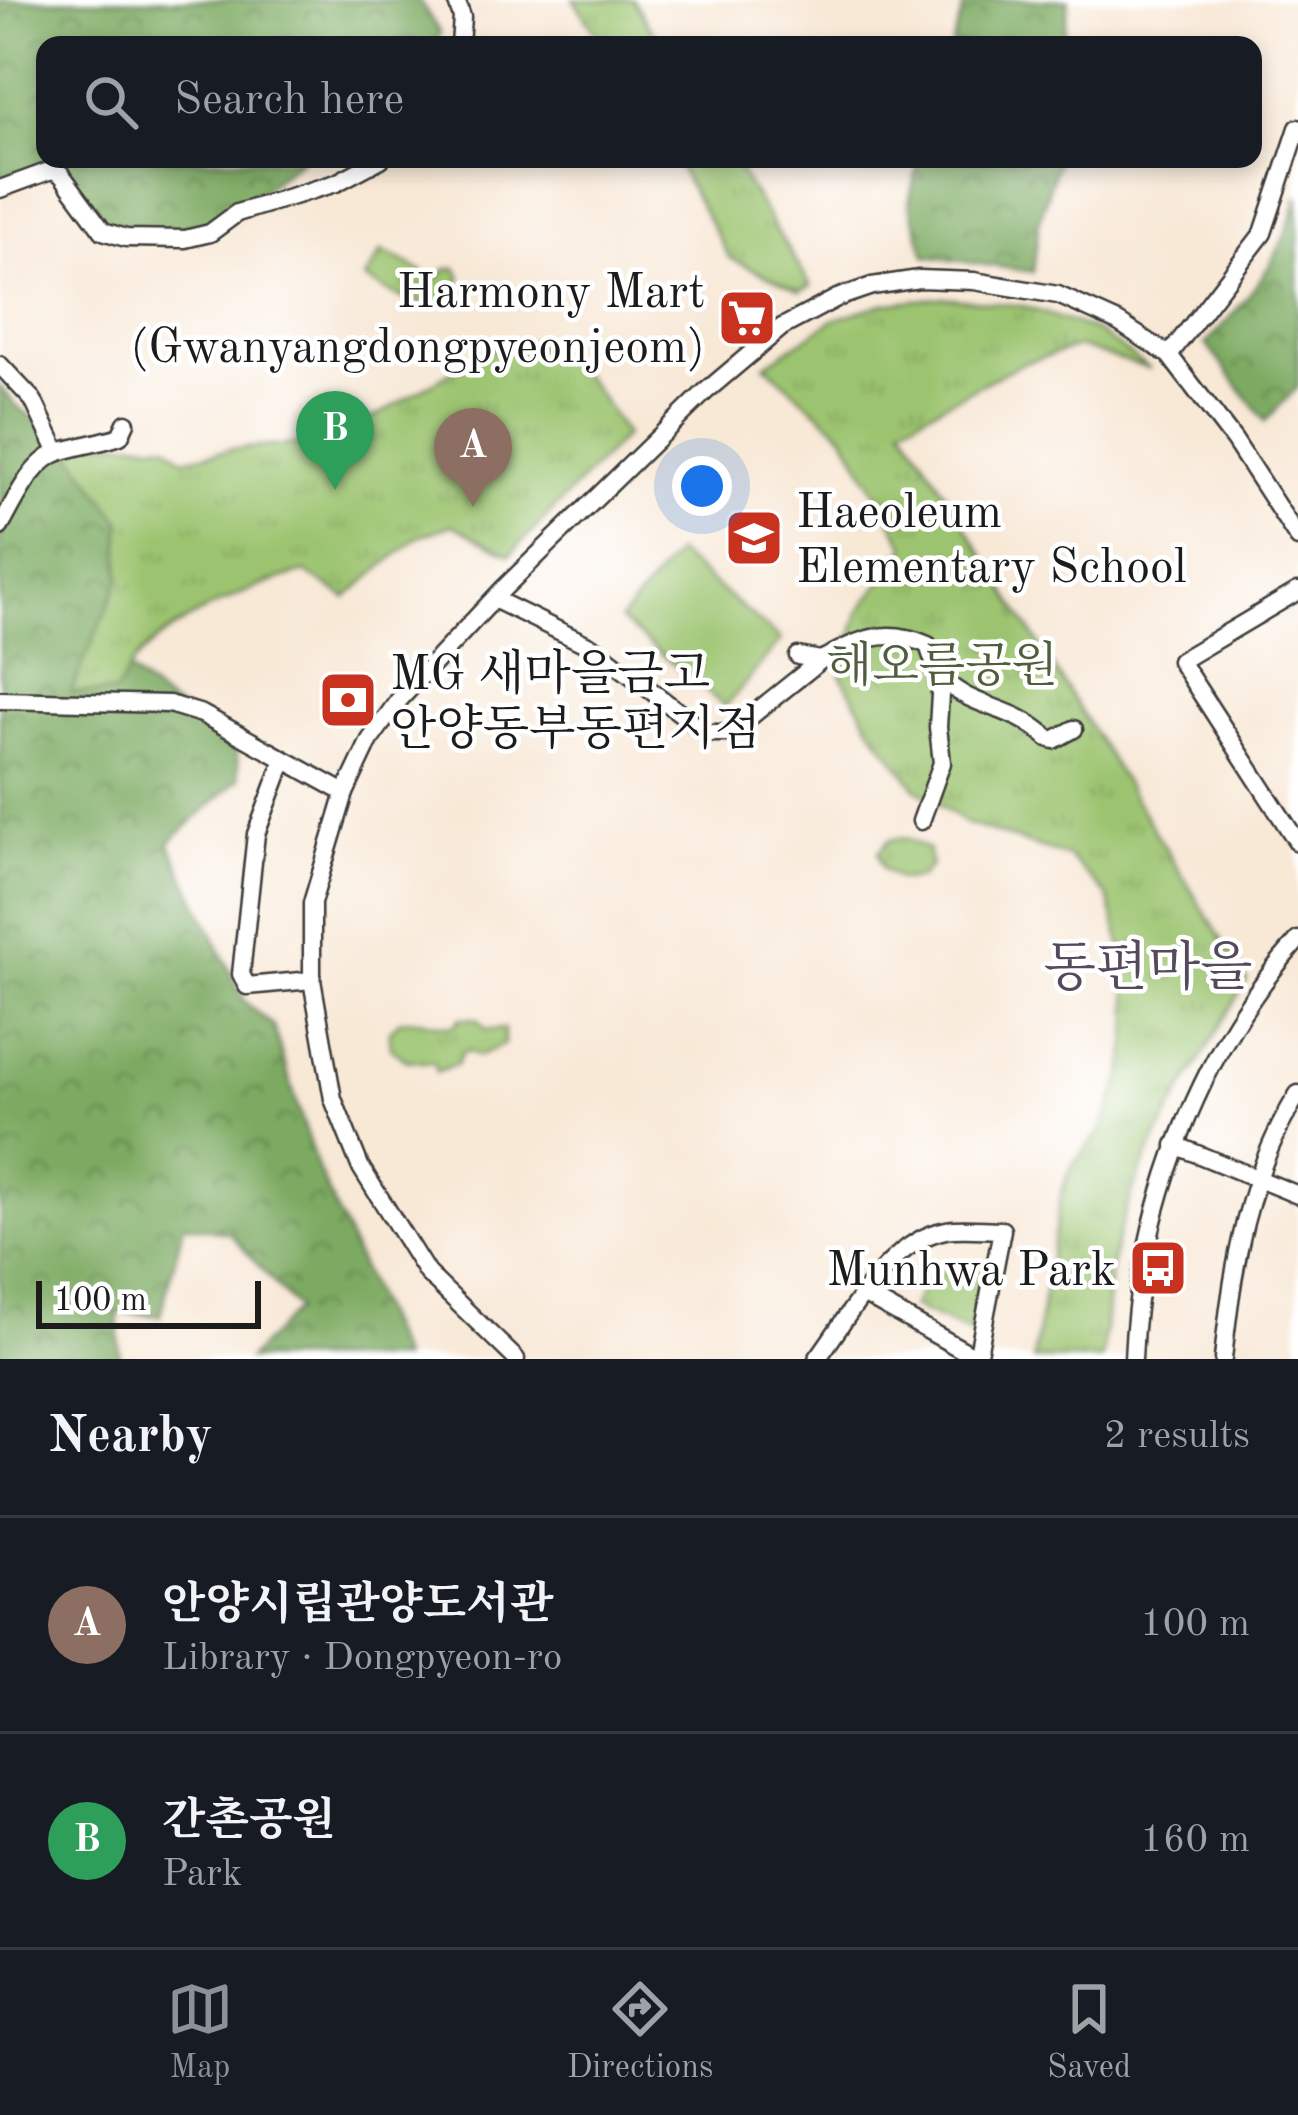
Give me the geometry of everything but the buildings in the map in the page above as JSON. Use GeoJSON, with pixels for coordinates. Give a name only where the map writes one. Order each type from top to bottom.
{"type":"FeatureCollection","features":[{"type":"Feature","properties":{"kind":"street"},"geometry":{"type":"LineString","coordinates":[[455,0],[462,17],[461,36]]}},
{"type":"Feature","properties":{"kind":"street"},"geometry":{"type":"LineString","coordinates":[[1169,355],[1263,233],[1298,128]]}},
{"type":"Feature","properties":{"kind":"street"},"geometry":{"type":"LineString","coordinates":[[0,189],[52,170],[61,174],[103,231],[126,238],[185,239],[210,233],[237,214],[336,183],[364,168]]}},
{"type":"Feature","properties":{"kind":"street"},"geometry":{"type":"LineString","coordinates":[[516,1359],[427,1273],[360,1166],[333,1099],[312,980],[311,903],[345,793],[370,740],[398,701],[494,598],[705,392],[782,327],[837,298],[872,286],[919,279],[1024,288],[1090,308],[1169,355],[1234,440],[1298,538]]}},
{"type":"Feature","properties":{"kind":"street"},"geometry":{"type":"LineString","coordinates":[[0,365],[33,400],[57,452]]}},
{"type":"Feature","properties":{"kind":"street"},"geometry":{"type":"LineString","coordinates":[[0,527],[31,475],[57,452],[119,436],[126,423]]}},
{"type":"Feature","properties":{"kind":"street"},"geometry":{"type":"LineString","coordinates":[[1298,591],[1180,661],[1298,843]]}},
{"type":"Feature","properties":{"kind":"street"},"geometry":{"type":"LineString","coordinates":[[494,598],[598,650],[706,733],[736,728],[821,660],[852,643],[886,633],[928,645],[941,678],[938,727],[944,752],[921,821]]}},
{"type":"Feature","properties":{"kind":"street"},"geometry":{"type":"LineString","coordinates":[[798,656],[821,660]]}},
{"type":"Feature","properties":{"kind":"street"},"geometry":{"type":"LineString","coordinates":[[941,678],[968,696],[1012,711],[1048,738],[1054,740],[1074,729]]}},
{"type":"Feature","properties":{"kind":"street"},"geometry":{"type":"LineString","coordinates":[[0,700],[169,704],[202,714],[345,793]]}},
{"type":"Feature","properties":{"kind":"street"},"geometry":{"type":"LineString","coordinates":[[284,760],[256,834],[241,974],[248,986],[312,980]]}},
{"type":"Feature","properties":{"kind":"street"},"geometry":{"type":"LineString","coordinates":[[1133,1359],[1136,1300],[1175,1145],[1245,1008],[1298,940]]}},
{"type":"Feature","properties":{"kind":"street"},"geometry":{"type":"LineString","coordinates":[[1222,1359],[1238,1255],[1258,1177],[1298,1094]]}},
{"type":"Feature","properties":{"kind":"street"},"geometry":{"type":"LineString","coordinates":[[1175,1145],[1298,1195]]}},
{"type":"Feature","properties":{"kind":"street"},"geometry":{"type":"LineString","coordinates":[[817,1359],[865,1294],[916,1240],[947,1229],[1002,1230],[977,1358],[865,1294]]}},
{"type":"Feature","properties":{"kind":"green space"},"geometry":{"type":"Polygon","coordinates":[[[0,0],[419,0],[440,33],[36,36],[36,168],[59,168],[0,186],[0,0]]]}},
{"type":"Feature","properties":{"kind":"green space"},"geometry":{"type":"Polygon","coordinates":[[[574,0],[633,0],[655,36],[598,36],[574,0]]]}},
{"type":"Feature","properties":{"kind":"green space"},"geometry":{"type":"Polygon","coordinates":[[[966,0],[1069,0],[1064,36],[955,36],[966,0]]]}},
{"type":"Feature","properties":{"kind":"green space"},"geometry":{"type":"Polygon","coordinates":[[[63,168],[291,168],[232,214],[191,230],[114,231],[63,168]]]}},
{"type":"Feature","properties":{"kind":"green space"},"geometry":{"type":"Polygon","coordinates":[[[679,168],[738,168],[811,286],[800,291],[730,258],[679,168]]]}},
{"type":"Feature","properties":{"kind":"green space"},"geometry":{"type":"Polygon","coordinates":[[[917,168],[1055,168],[1039,222],[1033,272],[925,256],[909,202],[917,168]]]}},
{"type":"Feature","properties":{"kind":"green space"},"geometry":{"type":"Polygon","coordinates":[[[1298,196],[1298,387],[1265,421],[1206,344],[1273,259],[1298,196]]]}},
{"type":"Feature","properties":{"kind":"green space"},"geometry":{"type":"Polygon","coordinates":[[[382,251],[429,279],[456,268],[461,276],[456,292],[447,301],[420,303],[376,286],[365,279],[382,251]]]}},
{"type":"Feature","properties":{"kind":"green space","name":"해오름공원"},"geometry":{"type":"Polygon","coordinates":[[[943,297],[1024,306],[1096,331],[1150,369],[1078,347],[1021,364],[903,425],[1247,980],[1136,1184],[1113,1257],[1102,1359],[1033,1359],[1062,1189],[1072,1166],[1102,1130],[1123,1075],[1130,1020],[1123,952],[1108,897],[1069,857],[965,823],[916,788],[875,734],[841,675],[859,612],[906,547],[844,435],[765,365],[833,320],[882,304],[943,297]]]}},
{"type":"Feature","properties":{"kind":"green space"},"geometry":{"type":"Polygon","coordinates":[[[530,341],[552,348],[305,572],[257,587],[185,621],[127,670],[170,704],[235,734],[239,779],[169,843],[245,1002],[273,1026],[316,1164],[401,1359],[248,1359],[297,1309],[230,1233],[184,1224],[160,1316],[118,1312],[120,1359],[0,1359],[0,386],[17,406],[62,440],[167,444],[183,459],[300,444],[377,417],[488,350],[530,341]]]}},
{"type":"Feature","properties":{"kind":"green space"},"geometry":{"type":"Polygon","coordinates":[[[530,341],[574,367],[625,435],[510,555],[452,525],[416,538],[346,598],[305,572],[285,578],[239,595],[169,631],[136,660],[115,693],[71,692],[120,579],[120,520],[62,440],[167,444],[183,459],[300,444],[377,416],[488,350],[530,341]]]}},
{"type":"Feature","properties":{"kind":"green space"},"geometry":{"type":"Polygon","coordinates":[[[676,553],[781,640],[725,707],[620,620],[676,553]]]}},
{"type":"Feature","properties":{"kind":"green space"},"geometry":{"type":"Polygon","coordinates":[[[899,838],[927,849],[931,865],[920,878],[900,880],[883,869],[878,853],[889,840],[899,838]]]}},
{"type":"Feature","properties":{"kind":"green space"},"geometry":{"type":"Polygon","coordinates":[[[460,1018],[478,1019],[486,1030],[504,1029],[504,1044],[479,1056],[462,1053],[457,1064],[436,1072],[434,1063],[406,1060],[391,1048],[389,1032],[399,1021],[454,1026],[460,1018]]]}},
{"type":"Feature","properties":{"kind":"green space"},"geometry":{"type":"Polygon","coordinates":[[[958,1265],[985,1266],[971,1333],[912,1307],[928,1278],[958,1265]]]}},
{"type":"Feature","properties":{"kind":"place","name":"Harmony Mart (Gwanyangdongpyeonjeom)"},"geometry":{"type":"Point","coordinates":[747,318]}},
{"type":"Feature","properties":{"kind":"place","name":"간촌공원"},"geometry":{"type":"Point","coordinates":[335,490]}},
{"type":"Feature","properties":{"kind":"place","name":"안양시립관양도서관"},"geometry":{"type":"Point","coordinates":[473,507]}},
{"type":"Feature","properties":{"kind":"place","name":"Haeoleum Elementary School"},"geometry":{"type":"Point","coordinates":[754,538]}},
{"type":"Feature","properties":{"kind":"place","name":"MG 새마을금고 안양동부동편지점"},"geometry":{"type":"Point","coordinates":[348,700]}},
{"type":"Feature","properties":{"kind":"place","name":"Munhwa Park"},"geometry":{"type":"Point","coordinates":[1158,1268]}},
{"type":"Feature","properties":{"kind":"district","name":"동편마을"},"geometry":{"type":"Point","coordinates":[1148,966]}}]}
